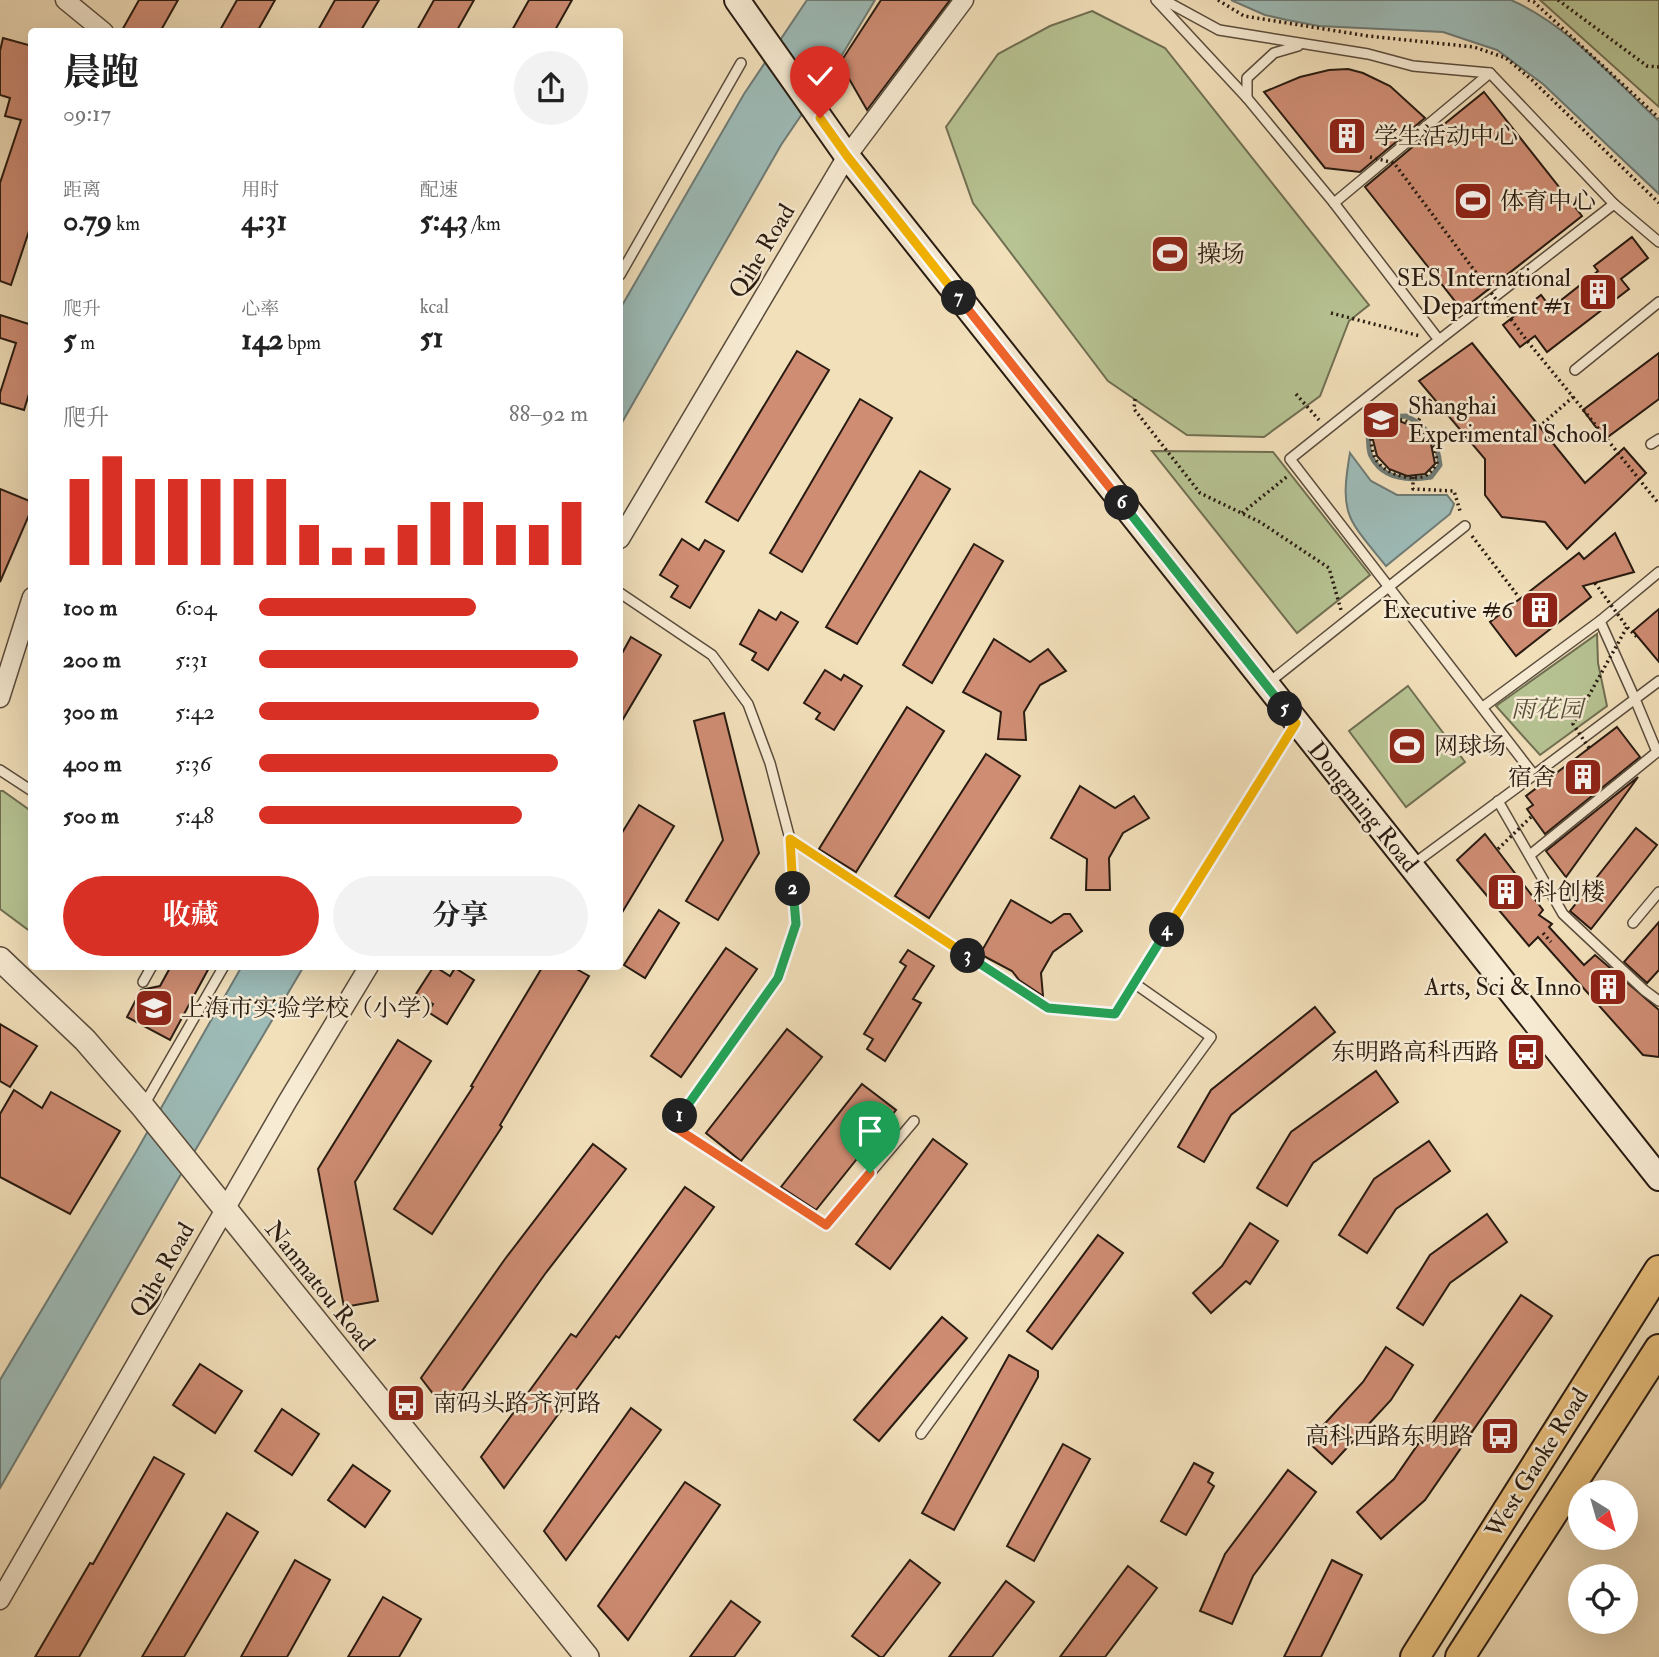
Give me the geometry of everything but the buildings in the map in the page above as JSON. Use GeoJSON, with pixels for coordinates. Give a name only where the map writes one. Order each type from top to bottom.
{"type":"FeatureCollection","features":[{"type":"Feature","properties":{"kind":"main road","name":"Dongming Road"},"geometry":{"type":"LineString","coordinates":[[737,0],[847,156],[1659,1178]]}},
{"type":"Feature","properties":{"kind":"main road","name":"West Gaoke Road"},"geometry":{"type":"LineString","coordinates":[[1415,1657],[1659,1269]]}},
{"type":"Feature","properties":{"kind":"main road","name":"West Gaoke Road"},"geometry":{"type":"LineString","coordinates":[[1460,1657],[1659,1349]]}},
{"type":"Feature","properties":{"kind":"street"},"geometry":{"type":"LineString","coordinates":[[65,0],[99,28]]}},
{"type":"Feature","properties":{"kind":"street","name":"Qihe Road"},"geometry":{"type":"LineString","coordinates":[[623,534],[847,156],[964,0]]}},
{"type":"Feature","properties":{"kind":"street"},"geometry":{"type":"LineString","coordinates":[[0,698],[28,610]]}},
{"type":"Feature","properties":{"kind":"street","name":"Nanmatou Road"},"geometry":{"type":"LineString","coordinates":[[0,959],[85,1040],[144,1107],[587,1657]]}},
{"type":"Feature","properties":{"kind":"street","name":"Qihe Road"},"geometry":{"type":"LineString","coordinates":[[0,1600],[367,970]]}},
{"type":"Feature","properties":{"kind":"lane"},"geometry":{"type":"LineString","coordinates":[[1156,0],[1247,99],[1334,203],[1440,340]]}},
{"type":"Feature","properties":{"kind":"lane"},"geometry":{"type":"LineString","coordinates":[[1164,0],[1219,30],[1368,54],[1413,66],[1490,73],[1614,204],[1659,242]]}},
{"type":"Feature","properties":{"kind":"lane"},"geometry":{"type":"LineString","coordinates":[[1247,99],[1247,78],[1274,53],[1302,44]]}},
{"type":"Feature","properties":{"kind":"lane"},"geometry":{"type":"LineString","coordinates":[[623,270],[741,63]]}},
{"type":"Feature","properties":{"kind":"lane"},"geometry":{"type":"LineString","coordinates":[[1334,203],[1490,73]]}},
{"type":"Feature","properties":{"kind":"lane"},"geometry":{"type":"LineString","coordinates":[[1534,775],[1290,459],[1614,204]]}},
{"type":"Feature","properties":{"kind":"lane"},"geometry":{"type":"LineString","coordinates":[[1575,370],[1659,302]]}},
{"type":"Feature","properties":{"kind":"lane"},"geometry":{"type":"LineString","coordinates":[[1266,685],[1465,526]]}},
{"type":"Feature","properties":{"kind":"lane"},"geometry":{"type":"LineString","coordinates":[[1483,708],[1600,621],[1659,572]]}},
{"type":"Feature","properties":{"kind":"lane"},"geometry":{"type":"LineString","coordinates":[[623,595],[712,654],[748,705],[770,763],[790,839],[796,924],[778,978],[673,1126],[826,1225],[914,1121]]}},
{"type":"Feature","properties":{"kind":"lane"},"geometry":{"type":"LineString","coordinates":[[1530,855],[1658,750],[1600,621]]}},
{"type":"Feature","properties":{"kind":"lane"},"geometry":{"type":"LineString","coordinates":[[1410,866],[1659,681]]}},
{"type":"Feature","properties":{"kind":"lane"},"geometry":{"type":"LineString","coordinates":[[790,839],[1048,1008],[1115,1014],[1296,723]]}},
{"type":"Feature","properties":{"kind":"lane"},"geometry":{"type":"LineString","coordinates":[[0,770],[28,788]]}},
{"type":"Feature","properties":{"kind":"lane"},"geometry":{"type":"LineString","coordinates":[[1498,801],[1563,914],[1659,1001]]}},
{"type":"Feature","properties":{"kind":"lane"},"geometry":{"type":"LineString","coordinates":[[1633,923],[1659,892]]}},
{"type":"Feature","properties":{"kind":"lane"},"geometry":{"type":"LineString","coordinates":[[144,982],[150,970]]}},
{"type":"Feature","properties":{"kind":"lane"},"geometry":{"type":"LineString","coordinates":[[144,1107],[222,970]]}},
{"type":"Feature","properties":{"kind":"lane"},"geometry":{"type":"LineString","coordinates":[[921,1434],[1211,1037],[1134,983]]}},
{"type":"Feature","properties":{"kind":"path"},"geometry":{"type":"LineString","coordinates":[[1528,0],[1534,2],[1659,118]]}},
{"type":"Feature","properties":{"kind":"path"},"geometry":{"type":"LineString","coordinates":[[1558,0],[1647,66],[1659,67]]}},
{"type":"Feature","properties":{"kind":"path"},"geometry":{"type":"LineString","coordinates":[[1370,157],[1394,163],[1528,342],[1659,504]]}},
{"type":"Feature","properties":{"kind":"path"},"geometry":{"type":"LineString","coordinates":[[1331,313],[1440,340]]}},
{"type":"Feature","properties":{"kind":"path"},"geometry":{"type":"LineString","coordinates":[[1296,394],[1327,429]]}},
{"type":"Feature","properties":{"kind":"path"},"geometry":{"type":"LineString","coordinates":[[1416,426],[1432,397]]}},
{"type":"Feature","properties":{"kind":"path"},"geometry":{"type":"LineString","coordinates":[[1540,426],[1573,397]]}},
{"type":"Feature","properties":{"kind":"path"},"geometry":{"type":"LineString","coordinates":[[1135,400],[1134,409],[1200,493],[1260,522],[1329,568],[1345,622]]}},
{"type":"Feature","properties":{"kind":"path"},"geometry":{"type":"LineString","coordinates":[[1389,419],[1401,419],[1416,426],[1434,444],[1437,464],[1428,474],[1413,478],[1397,475],[1384,468],[1375,458],[1371,436],[1379,424],[1389,419]]}},
{"type":"Feature","properties":{"kind":"path"},"geometry":{"type":"LineString","coordinates":[[1242,513],[1297,469]]}},
{"type":"Feature","properties":{"kind":"path"},"geometry":{"type":"LineString","coordinates":[[1413,478],[1413,485]]}},
{"type":"Feature","properties":{"kind":"path"},"geometry":{"type":"LineString","coordinates":[[1595,583],[1639,639]]}},
{"type":"Feature","properties":{"kind":"path"},"geometry":{"type":"LineString","coordinates":[[1589,748],[1573,724],[1627,627]]}},
{"type":"Feature","properties":{"kind":"path"},"geometry":{"type":"LineString","coordinates":[[1498,849],[1532,816]]}},
{"type":"Feature","properties":{"kind":"path"},"geometry":{"type":"LineString","coordinates":[[1543,933],[1551,942]]}},
{"type":"Feature","properties":{"kind":"green space"},"geometry":{"type":"Polygon","coordinates":[[[1540,0],[1659,0],[1659,107],[1540,0]]]}},
{"type":"Feature","properties":{"kind":"green space","name":"操场"},"geometry":{"type":"Polygon","coordinates":[[[1092,11],[1165,48],[1369,305],[1349,321],[1320,396],[1264,437],[1187,435],[1108,381],[973,203],[946,127],[998,54],[1050,26],[1092,11]]]}},
{"type":"Feature","properties":{"kind":"green space"},"geometry":{"type":"Polygon","coordinates":[[[1152,451],[1273,452],[1370,575],[1297,633],[1152,451]]]}},
{"type":"Feature","properties":{"kind":"green space","name":"雨花园"},"geometry":{"type":"Polygon","coordinates":[[[1597,634],[1598,663],[1607,706],[1540,755],[1496,706],[1597,634]]]}},
{"type":"Feature","properties":{"kind":"green space","name":"网球场"},"geometry":{"type":"Polygon","coordinates":[[[1408,686],[1465,762],[1406,807],[1349,731],[1408,686]]]}},
{"type":"Feature","properties":{"kind":"green space"},"geometry":{"type":"Polygon","coordinates":[[[0,791],[3,791],[28,809],[28,930],[0,909],[0,791]]]}},
{"type":"Feature","properties":{"kind":"water"},"geometry":{"type":"Polygon","coordinates":[[[807,0],[875,0],[842,55],[781,145],[623,421],[623,304],[744,94],[807,0]]]}},
{"type":"Feature","properties":{"kind":"water"},"geometry":{"type":"Polygon","coordinates":[[[1231,0],[1511,0],[1571,38],[1659,121],[1659,194],[1543,84],[1497,50],[1443,32],[1319,26],[1287,20],[1265,15],[1231,0]]]}},
{"type":"Feature","properties":{"kind":"water"},"geometry":{"type":"Polygon","coordinates":[[[1350,453],[1371,481],[1397,495],[1447,495],[1454,504],[1450,514],[1386,566],[1355,526],[1350,515],[1346,491],[1350,453]]]}},
{"type":"Feature","properties":{"kind":"water"},"geometry":{"type":"Polygon","coordinates":[[[240,970],[302,970],[0,1488],[0,1380],[136,1152],[240,970]]]}},
{"type":"Feature","properties":{"kind":"waterway"},"geometry":{"type":"LineString","coordinates":[[1407,416],[1431,436],[1437,449],[1440,465],[1431,477],[1414,479],[1389,474],[1376,464],[1370,454],[1368,434],[1382,417],[1407,416]]}},
{"type":"Feature","properties":{"kind":"place","name":"学生活动中心"},"geometry":{"type":"Point","coordinates":[1347,136]}},
{"type":"Feature","properties":{"kind":"place","name":"体育中心"},"geometry":{"type":"Point","coordinates":[1473,201]}},
{"type":"Feature","properties":{"kind":"place","name":"操场"},"geometry":{"type":"Point","coordinates":[1170,254]}},
{"type":"Feature","properties":{"kind":"place","name":"SES International Department #1"},"geometry":{"type":"Point","coordinates":[1598,292]}},
{"type":"Feature","properties":{"kind":"place","name":"Shanghai Experimental School"},"geometry":{"type":"Point","coordinates":[1381,420]}},
{"type":"Feature","properties":{"kind":"place","name":"Executive #6"},"geometry":{"type":"Point","coordinates":[1540,610]}},
{"type":"Feature","properties":{"kind":"place","name":"网球场"},"geometry":{"type":"Point","coordinates":[1407,746]}},
{"type":"Feature","properties":{"kind":"place","name":"宿舍"},"geometry":{"type":"Point","coordinates":[1583,777]}},
{"type":"Feature","properties":{"kind":"place","name":"科创楼"},"geometry":{"type":"Point","coordinates":[1506,892]}},
{"type":"Feature","properties":{"kind":"place","name":"Arts, Sci & Inno"},"geometry":{"type":"Point","coordinates":[1608,987]}},
{"type":"Feature","properties":{"kind":"place","name":"上海市实验学校（小学）"},"geometry":{"type":"Point","coordinates":[154,1008]}},
{"type":"Feature","properties":{"kind":"place","name":"东明路高科西路"},"geometry":{"type":"Point","coordinates":[1526,1052]}},
{"type":"Feature","properties":{"kind":"place","name":"南码头路齐河路"},"geometry":{"type":"Point","coordinates":[406,1403]}},
{"type":"Feature","properties":{"kind":"place","name":"高科西路东明路"},"geometry":{"type":"Point","coordinates":[1500,1436]}},
{"type":"Feature","properties":{"kind":"route"},"geometry":{"type":"LineString","coordinates":[[820,118],[847,156],[1296,723],[1115,1014],[1048,1008],[790,839],[796,924],[778,978],[673,1126],[826,1225],[870,1173]]}}]}
